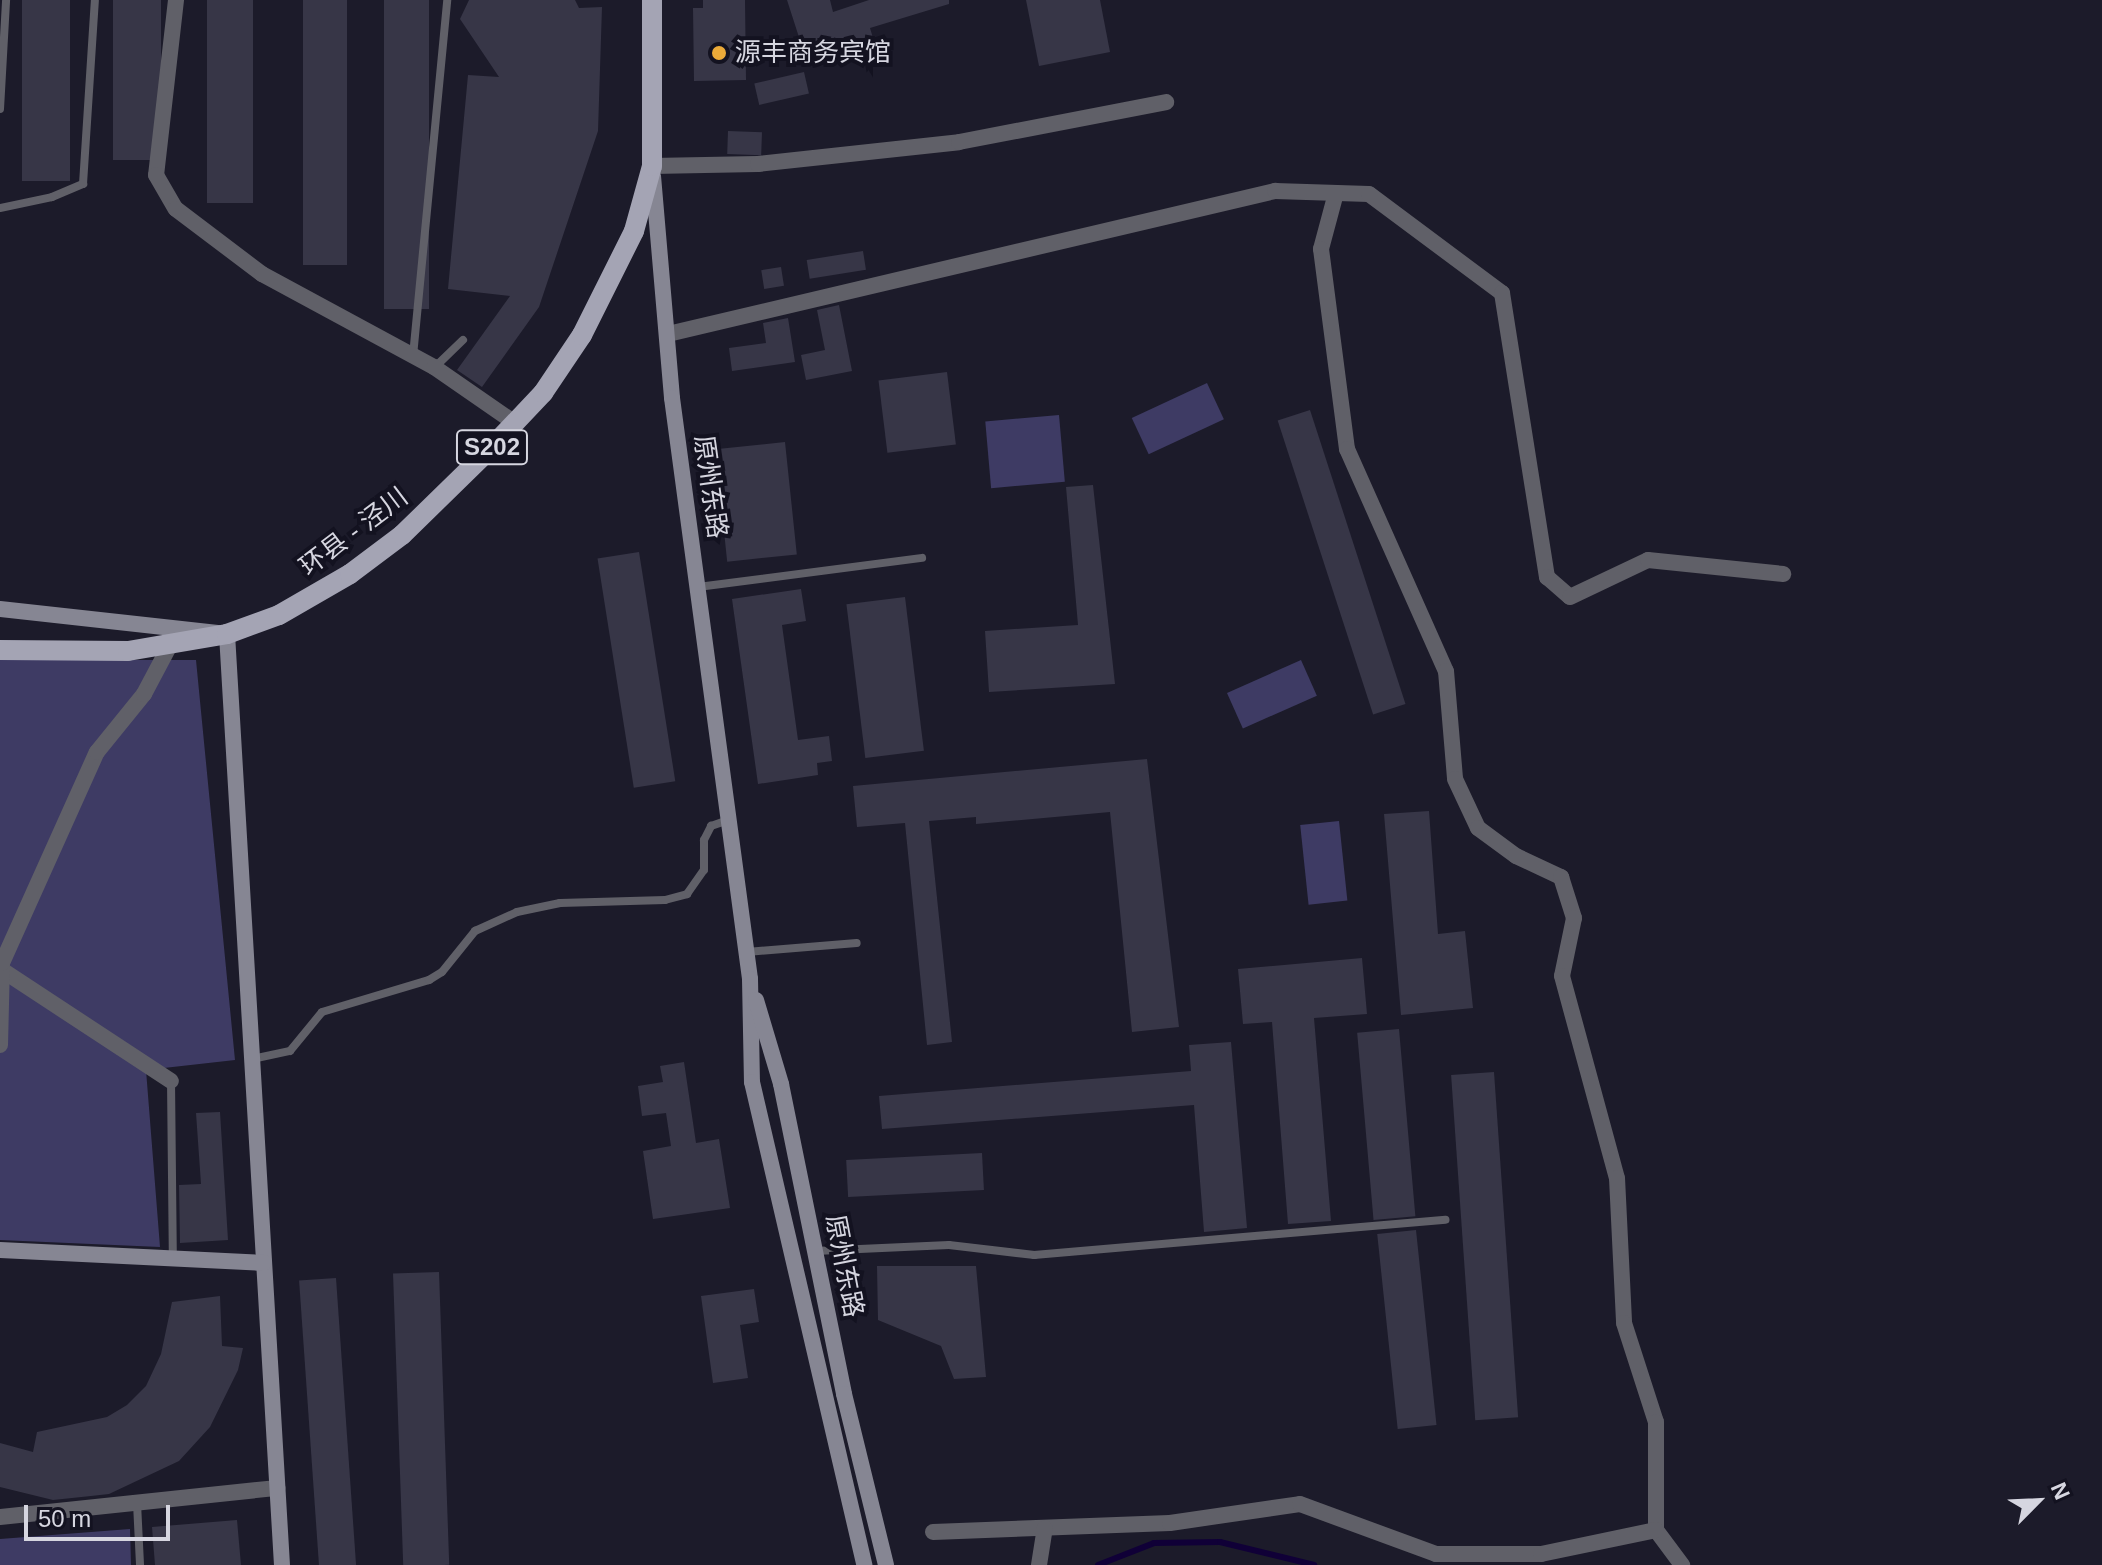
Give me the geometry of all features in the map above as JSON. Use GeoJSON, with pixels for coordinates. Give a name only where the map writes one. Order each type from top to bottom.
{"type":"FeatureCollection","features":[{"type":"Feature","properties":{"kind":"main road","name":"原州东路"},"geometry":{"type":"LineString","coordinates":[[652,0],[652,166],[697,588],[750,979],[752,1082],[823,1402],[864,1565]]}},
{"type":"Feature","properties":{"kind":"main road","name":"环县 - 泾川"},"geometry":{"type":"LineString","coordinates":[[0,650],[128,651],[227,634],[279,615],[350,574],[402,535],[543,393],[582,335],[634,231],[652,166]]}},
{"type":"Feature","properties":{"kind":"main road"},"geometry":{"type":"LineString","coordinates":[[0,609],[227,634],[282,1565]]}},
{"type":"Feature","properties":{"kind":"main road","name":"原州东路"},"geometry":{"type":"LineString","coordinates":[[750,979],[781,1084],[844,1394],[886,1565]]}},
{"type":"Feature","properties":{"kind":"main road"},"geometry":{"type":"LineString","coordinates":[[0,1250],[264,1263]]}},
{"type":"Feature","properties":{"kind":"street"},"geometry":{"type":"LineString","coordinates":[[176,0],[156,175],[176,209],[262,274],[434,367],[515,423]]}},
{"type":"Feature","properties":{"kind":"street"},"geometry":{"type":"LineString","coordinates":[[652,166],[758,164],[959,142],[1166,102]]}},
{"type":"Feature","properties":{"kind":"street"},"geometry":{"type":"LineString","coordinates":[[668,334],[1275,191],[1369,194],[1502,293],[1547,577],[1570,597],[1648,560],[1783,574]]}},
{"type":"Feature","properties":{"kind":"street"},"geometry":{"type":"LineString","coordinates":[[1336,193],[1321,249],[1347,449],[1446,671],[1455,779],[1478,828],[1516,856],[1561,877],[1574,918],[1562,976],[1617,1178],[1624,1323],[1656,1422],[1656,1530],[1682,1565]]}},
{"type":"Feature","properties":{"kind":"street"},"geometry":{"type":"LineString","coordinates":[[0,1045],[1,965],[97,752],[144,694],[171,643]]}},
{"type":"Feature","properties":{"kind":"street"},"geometry":{"type":"LineString","coordinates":[[1,965],[171,1081]]}},
{"type":"Feature","properties":{"kind":"street"},"geometry":{"type":"LineString","coordinates":[[0,1517],[277,1488]]}},
{"type":"Feature","properties":{"kind":"street"},"geometry":{"type":"LineString","coordinates":[[933,1532],[1170,1523],[1300,1504],[1436,1554],[1541,1554],[1656,1530]]}},
{"type":"Feature","properties":{"kind":"street"},"geometry":{"type":"LineString","coordinates":[[1039,1565],[1045,1528]]}},
{"type":"Feature","properties":{"kind":"lane"},"geometry":{"type":"LineString","coordinates":[[0,109],[6,0]]}},
{"type":"Feature","properties":{"kind":"lane"},"geometry":{"type":"LineString","coordinates":[[0,208],[52,197],[83,184],[95,0]]}},
{"type":"Feature","properties":{"kind":"lane"},"geometry":{"type":"LineString","coordinates":[[413,356],[447,0]]}},
{"type":"Feature","properties":{"kind":"lane"},"geometry":{"type":"LineString","coordinates":[[434,367],[463,340]]}},
{"type":"Feature","properties":{"kind":"lane"},"geometry":{"type":"LineString","coordinates":[[697,588],[922,558]]}},
{"type":"Feature","properties":{"kind":"lane"},"geometry":{"type":"LineString","coordinates":[[252,1059],[290,1051],[322,1012],[429,980],[442,972],[475,931],[517,912],[560,903],[665,900],[687,894],[704,870],[704,840],[711,826],[728,819]]}},
{"type":"Feature","properties":{"kind":"lane"},"geometry":{"type":"LineString","coordinates":[[746,952],[857,943]]}},
{"type":"Feature","properties":{"kind":"lane"},"geometry":{"type":"LineString","coordinates":[[171,1081],[173,1258]]}},
{"type":"Feature","properties":{"kind":"lane"},"geometry":{"type":"LineString","coordinates":[[815,1251],[949,1245],[1034,1255],[1446,1220]]}},
{"type":"Feature","properties":{"kind":"lane"},"geometry":{"type":"LineString","coordinates":[[137,1503],[140,1565]]}},
{"type":"Feature","properties":{"kind":"shaded area"},"geometry":{"type":"Polygon","coordinates":[[[1207,383],[1224,419],[1149,454],[1132,418],[1207,383]]]}},
{"type":"Feature","properties":{"kind":"shaded area"},"geometry":{"type":"Polygon","coordinates":[[[1059,415],[1065,482],[991,488],[985,421],[1059,415]]]}},
{"type":"Feature","properties":{"kind":"shaded area"},"geometry":{"type":"Polygon","coordinates":[[[0,660],[196,660],[235,1060],[146,1070],[160,1247],[0,1240],[0,660]]]}},
{"type":"Feature","properties":{"kind":"shaded area"},"geometry":{"type":"Polygon","coordinates":[[[1301,660],[1317,696],[1243,729],[1227,693],[1301,660]]]}},
{"type":"Feature","properties":{"kind":"shaded area"},"geometry":{"type":"Polygon","coordinates":[[[1339,821],[1347,901],[1309,905],[1300,825],[1339,821]]]}},
{"type":"Feature","properties":{"kind":"shaded area"},"geometry":{"type":"Polygon","coordinates":[[[130,1529],[131,1565],[0,1565],[0,1539],[130,1529]]]}},
{"type":"Feature","properties":{"kind":"building"},"geometry":{"type":"Polygon","coordinates":[[[22,0],[70,0],[70,181],[22,181],[22,0]]]}},
{"type":"Feature","properties":{"kind":"building"},"geometry":{"type":"Polygon","coordinates":[[[113,0],[161,0],[161,160],[113,160],[113,0]]]}},
{"type":"Feature","properties":{"kind":"building"},"geometry":{"type":"Polygon","coordinates":[[[207,0],[253,0],[253,203],[207,203],[207,0]]]}},
{"type":"Feature","properties":{"kind":"building"},"geometry":{"type":"Polygon","coordinates":[[[303,0],[347,0],[347,265],[303,265],[303,0]]]}},
{"type":"Feature","properties":{"kind":"building"},"geometry":{"type":"Polygon","coordinates":[[[384,0],[429,0],[429,309],[384,309],[384,0]]]}},
{"type":"Feature","properties":{"kind":"building"},"geometry":{"type":"Polygon","coordinates":[[[469,0],[575,0],[579,8],[602,7],[598,131],[539,307],[482,387],[457,370],[510,296],[448,289],[468,75],[499,77],[460,19],[469,0]]]}},
{"type":"Feature","properties":{"kind":"building"},"geometry":{"type":"Polygon","coordinates":[[[703,0],[745,0],[746,80],[694,81],[693,8],[703,8],[703,0]]]}},
{"type":"Feature","properties":{"kind":"building"},"geometry":{"type":"Polygon","coordinates":[[[787,0],[830,0],[833,12],[869,0],[949,0],[949,4],[870,28],[873,38],[806,59],[787,0]]]}},
{"type":"Feature","properties":{"kind":"building"},"geometry":{"type":"Polygon","coordinates":[[[1026,0],[1100,0],[1110,52],[1039,66],[1026,0]]]}},
{"type":"Feature","properties":{"kind":"building"},"geometry":{"type":"Polygon","coordinates":[[[804,72],[809,93],[759,105],[754,83],[804,72]]]}},
{"type":"Feature","properties":{"kind":"building"},"geometry":{"type":"Polygon","coordinates":[[[728,131],[762,132],[761,155],[727,154],[728,131]]]}},
{"type":"Feature","properties":{"kind":"building"},"geometry":{"type":"Polygon","coordinates":[[[863,251],[866,270],[810,279],[807,260],[863,251]]]}},
{"type":"Feature","properties":{"kind":"building"},"geometry":{"type":"Polygon","coordinates":[[[781,267],[784,286],[764,289],[761,270],[781,267]]]}},
{"type":"Feature","properties":{"kind":"building"},"geometry":{"type":"Polygon","coordinates":[[[839,305],[852,371],[806,380],[801,355],[825,350],[817,310],[839,305]]]}},
{"type":"Feature","properties":{"kind":"building"},"geometry":{"type":"Polygon","coordinates":[[[788,318],[795,362],[732,371],[729,348],[766,343],[763,323],[788,318]]]}},
{"type":"Feature","properties":{"kind":"building"},"geometry":{"type":"Polygon","coordinates":[[[947,372],[956,444],[887,453],[879,380],[947,372]]]}},
{"type":"Feature","properties":{"kind":"building"},"geometry":{"type":"Polygon","coordinates":[[[1310,410],[1405,704],[1373,714],[1278,421],[1310,410]]]}},
{"type":"Feature","properties":{"kind":"building"},"geometry":{"type":"Polygon","coordinates":[[[785,442],[797,554],[727,562],[715,449],[785,442]]]}},
{"type":"Feature","properties":{"kind":"building"},"geometry":{"type":"Polygon","coordinates":[[[1093,485],[1115,684],[989,692],[985,631],[1078,625],[1066,487],[1093,485]]]}},
{"type":"Feature","properties":{"kind":"building"},"geometry":{"type":"Polygon","coordinates":[[[639,552],[675,781],[634,788],[598,559],[639,552]]]}},
{"type":"Feature","properties":{"kind":"building"},"geometry":{"type":"Polygon","coordinates":[[[801,589],[806,621],[782,625],[798,740],[829,736],[832,761],[817,763],[818,775],[758,784],[732,599],[801,589]]]}},
{"type":"Feature","properties":{"kind":"building"},"geometry":{"type":"Polygon","coordinates":[[[905,597],[924,751],[865,758],[846,604],[905,597]]]}},
{"type":"Feature","properties":{"kind":"building"},"geometry":{"type":"Polygon","coordinates":[[[1147,759],[1179,1027],[1132,1032],[1110,812],[976,824],[976,817],[929,821],[952,1042],[927,1045],[905,823],[857,827],[853,786],[1147,759]]]}},
{"type":"Feature","properties":{"kind":"building"},"geometry":{"type":"Polygon","coordinates":[[[1429,811],[1438,934],[1465,931],[1473,1008],[1401,1015],[1384,814],[1429,811]]]}},
{"type":"Feature","properties":{"kind":"building"},"geometry":{"type":"Polygon","coordinates":[[[1362,958],[1367,1014],[1314,1018],[1331,1221],[1288,1224],[1272,1022],[1243,1024],[1238,969],[1362,958]]]}},
{"type":"Feature","properties":{"kind":"building"},"geometry":{"type":"Polygon","coordinates":[[[1399,1029],[1415,1216],[1374,1220],[1357,1033],[1399,1029]]]}},
{"type":"Feature","properties":{"kind":"building"},"geometry":{"type":"Polygon","coordinates":[[[1231,1042],[1247,1228],[1204,1232],[1194,1105],[882,1129],[879,1096],[1191,1071],[1189,1045],[1231,1042]]]}},
{"type":"Feature","properties":{"kind":"building"},"geometry":{"type":"Polygon","coordinates":[[[684,1062],[696,1143],[719,1139],[730,1208],[653,1219],[643,1151],[671,1146],[666,1113],[642,1116],[638,1086],[663,1082],[660,1066],[684,1062]]]}},
{"type":"Feature","properties":{"kind":"building"},"geometry":{"type":"Polygon","coordinates":[[[1494,1072],[1518,1417],[1475,1420],[1451,1075],[1494,1072]]]}},
{"type":"Feature","properties":{"kind":"building"},"geometry":{"type":"Polygon","coordinates":[[[220,1112],[228,1240],[180,1243],[179,1185],[201,1184],[196,1113],[220,1112]]]}},
{"type":"Feature","properties":{"kind":"building"},"geometry":{"type":"Polygon","coordinates":[[[982,1153],[984,1190],[848,1197],[846,1160],[982,1153]]]}},
{"type":"Feature","properties":{"kind":"building"},"geometry":{"type":"Polygon","coordinates":[[[1416,1230],[1436,1425],[1398,1429],[1377,1234],[1416,1230]]]}},
{"type":"Feature","properties":{"kind":"building"},"geometry":{"type":"Polygon","coordinates":[[[877,1266],[976,1266],[986,1377],[954,1379],[941,1346],[878,1320],[877,1266]]]}},
{"type":"Feature","properties":{"kind":"building"},"geometry":{"type":"Polygon","coordinates":[[[439,1272],[449,1565],[403,1565],[393,1274],[439,1272]]]}},
{"type":"Feature","properties":{"kind":"building"},"geometry":{"type":"Polygon","coordinates":[[[336,1278],[356,1565],[319,1565],[299,1281],[336,1278]]]}},
{"type":"Feature","properties":{"kind":"building"},"geometry":{"type":"Polygon","coordinates":[[[754,1289],[759,1322],[740,1325],[748,1378],[713,1383],[701,1296],[754,1289]]]}},
{"type":"Feature","properties":{"kind":"building"},"geometry":{"type":"Polygon","coordinates":[[[220,1296],[222,1346],[243,1348],[238,1370],[210,1427],[179,1461],[109,1494],[53,1500],[0,1487],[0,1443],[33,1452],[37,1432],[107,1417],[127,1405],[146,1386],[161,1354],[172,1302],[220,1296]]]}},
{"type":"Feature","properties":{"kind":"building"},"geometry":{"type":"Polygon","coordinates":[[[237,1520],[241,1565],[155,1565],[152,1527],[237,1520]]]}},
{"type":"Feature","properties":{"kind":"waterway"},"geometry":{"type":"LineString","coordinates":[[1098,1565],[1154,1543],[1220,1542],[1314,1565]]}},
{"type":"Feature","properties":{"kind":"place","name":"源丰商务宾馆"},"geometry":{"type":"Point","coordinates":[719,53]}}]}
